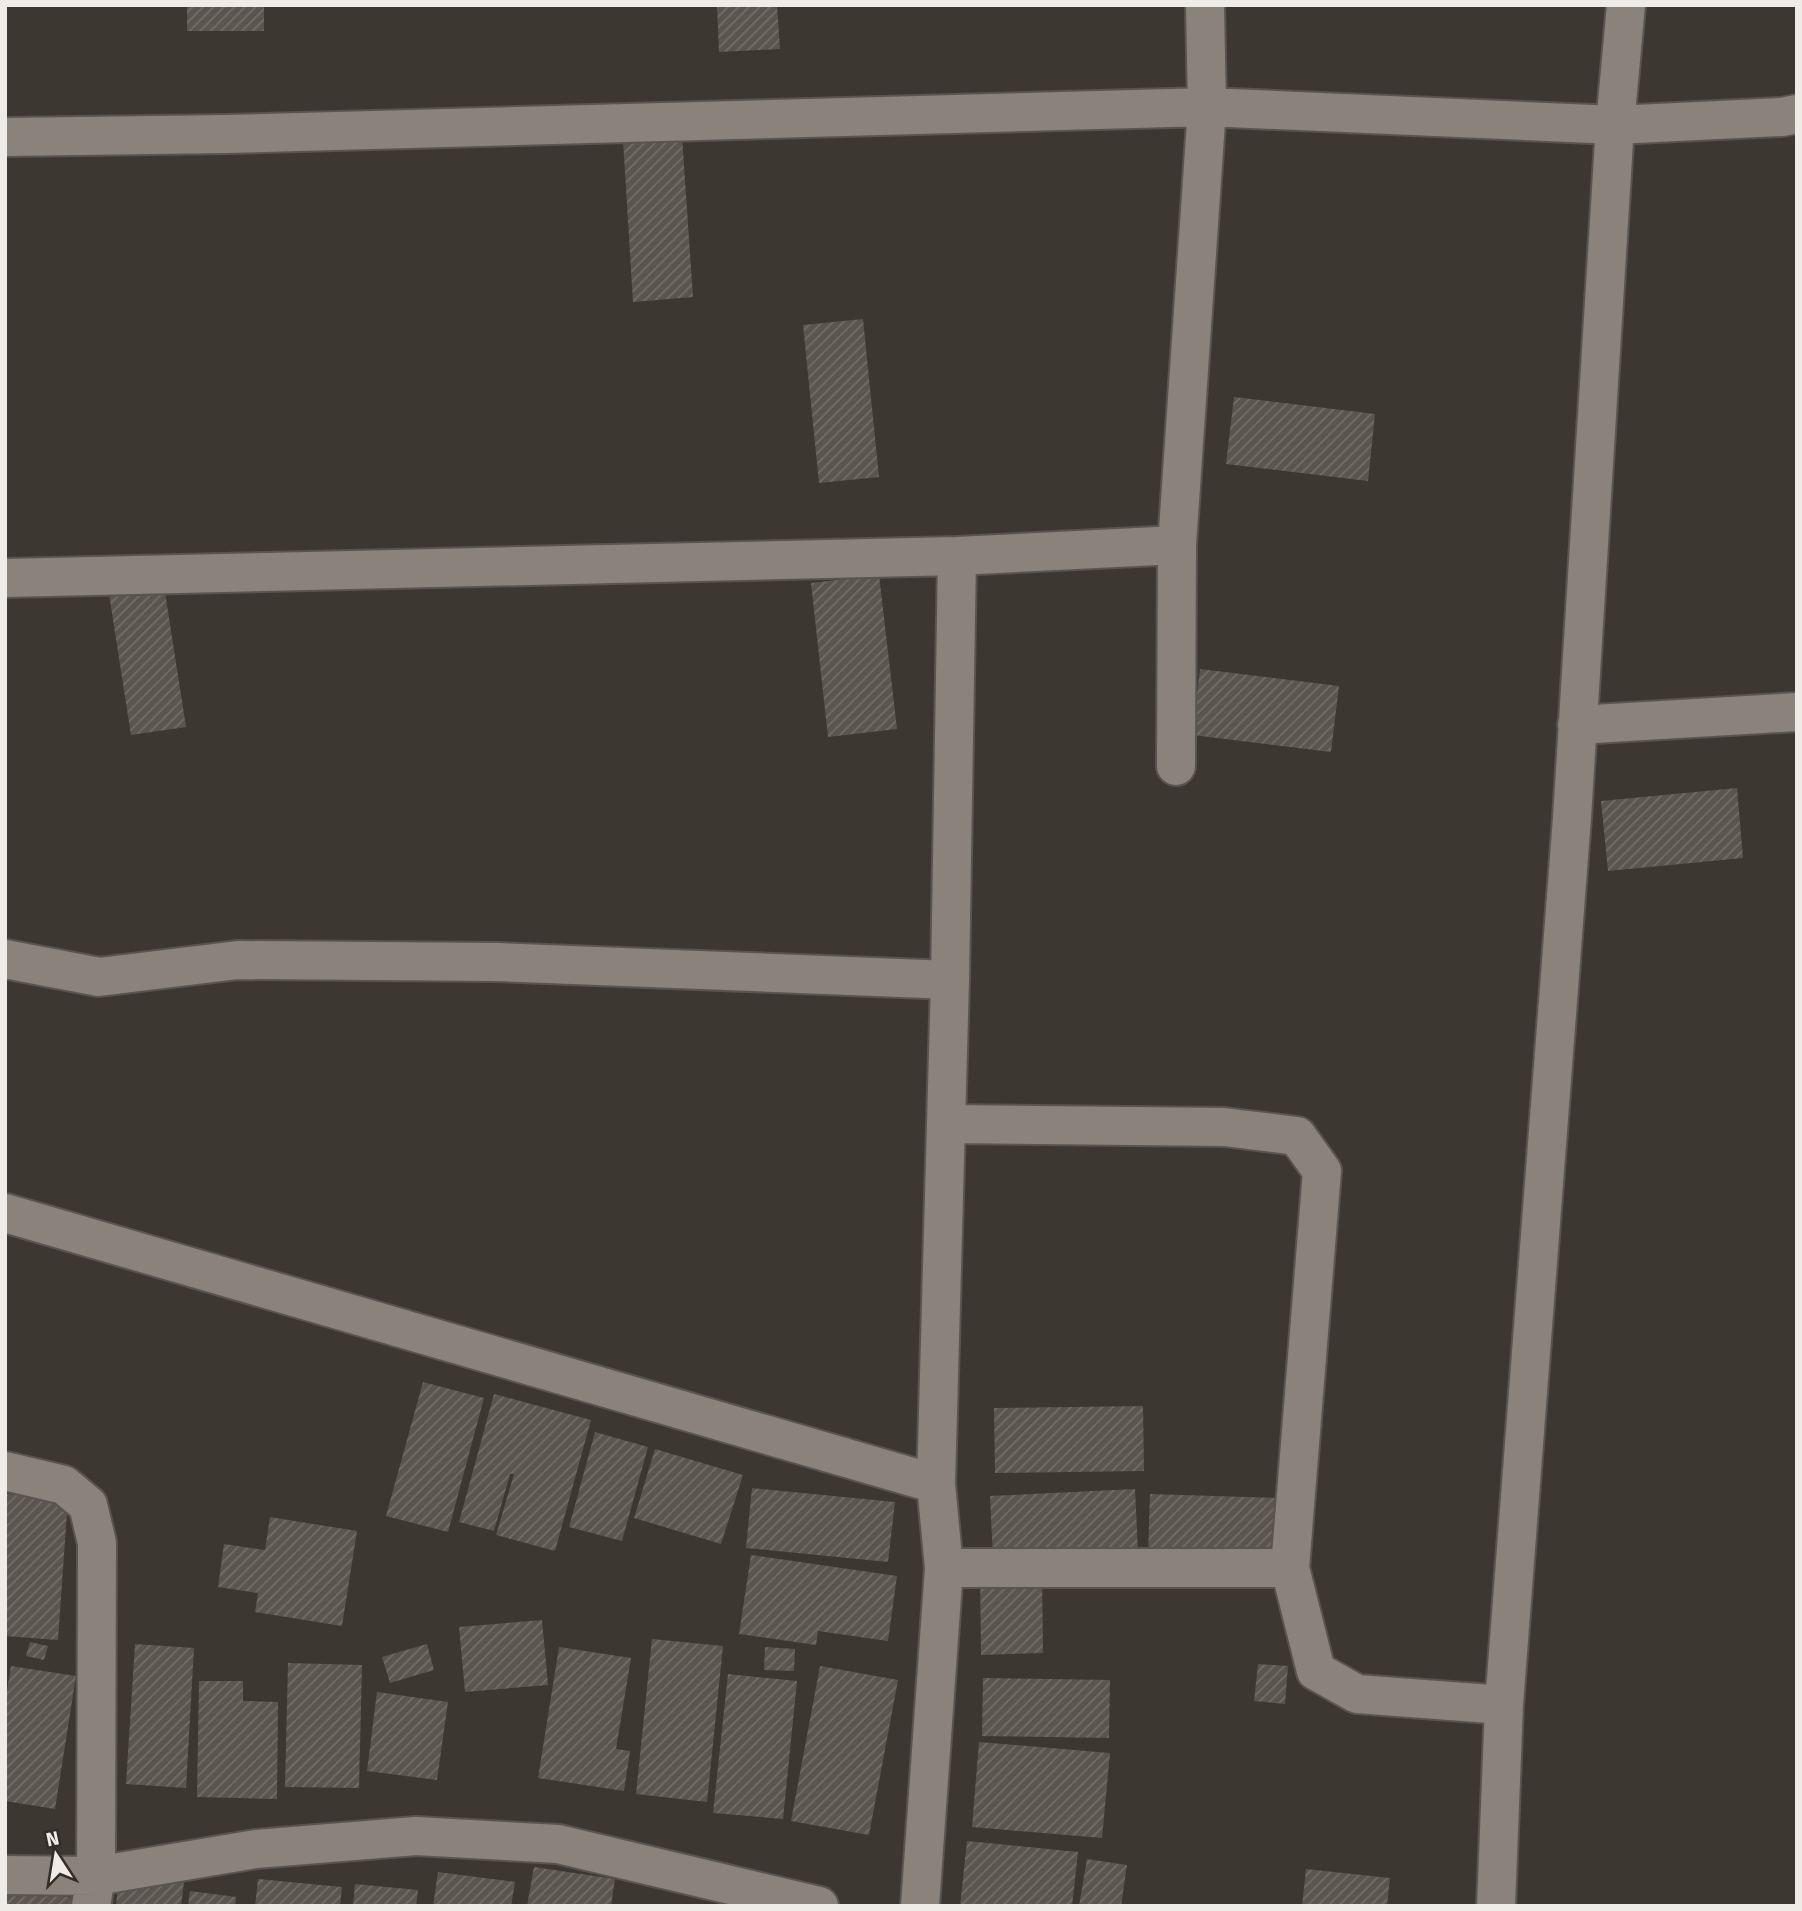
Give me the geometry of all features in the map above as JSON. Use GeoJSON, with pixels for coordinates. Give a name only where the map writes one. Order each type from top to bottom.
{"type":"FeatureCollection","features":[{"type":"Feature","properties":{"kind":"street"},"geometry":{"type":"LineString","coordinates":[[1176,766],[1177,545],[1207,107],[1205,5]]}},
{"type":"Feature","properties":{"kind":"street"},"geometry":{"type":"LineString","coordinates":[[1496,1906],[1504,1705],[1572,818],[1615,125],[1626,5]]}},
{"type":"Feature","properties":{"kind":"street"},"geometry":{"type":"LineString","coordinates":[[5,137],[227,134],[1207,107],[1615,125],[1797,114]]}},
{"type":"Feature","properties":{"kind":"street"},"geometry":{"type":"LineString","coordinates":[[5,578],[957,556],[1177,545]]}},
{"type":"Feature","properties":{"kind":"street"},"geometry":{"type":"LineString","coordinates":[[920,1906],[944,1567],[936,1484],[950,980],[957,556]]}},
{"type":"Feature","properties":{"kind":"street"},"geometry":{"type":"LineString","coordinates":[[1577,725],[1797,712]]}},
{"type":"Feature","properties":{"kind":"street"},"geometry":{"type":"LineString","coordinates":[[5,958],[99,977],[238,960],[497,962],[950,980]]}},
{"type":"Feature","properties":{"kind":"street"},"geometry":{"type":"LineString","coordinates":[[946,1124],[1224,1127],[1297,1136],[1322,1171],[1290,1568],[1317,1671],[1357,1694],[1504,1705]]}},
{"type":"Feature","properties":{"kind":"street"},"geometry":{"type":"LineString","coordinates":[[5,1213],[936,1484]]}},
{"type":"Feature","properties":{"kind":"street"},"geometry":{"type":"LineString","coordinates":[[5,1471],[64,1485],[88,1505],[97,1543],[94,1891]]}},
{"type":"Feature","properties":{"kind":"street"},"geometry":{"type":"LineString","coordinates":[[944,1567],[1290,1568]]}},
{"type":"Feature","properties":{"kind":"street"},"geometry":{"type":"LineString","coordinates":[[5,1875],[94,1891],[256,1849],[415,1836],[558,1844],[819,1906]]}},
{"type":"Feature","properties":{"kind":"building"},"geometry":{"type":"Polygon","coordinates":[[[187,5],[264,5],[264,31],[187,31],[187,5]]]}},
{"type":"Feature","properties":{"kind":"building"},"geometry":{"type":"Polygon","coordinates":[[[717,5],[777,5],[780,49],[719,52],[717,5]]]}},
{"type":"Feature","properties":{"kind":"building"},"geometry":{"type":"Polygon","coordinates":[[[682,136],[693,297],[633,302],[623,140],[682,136]]]}},
{"type":"Feature","properties":{"kind":"building"},"geometry":{"type":"Polygon","coordinates":[[[863,319],[879,477],[819,483],[803,325],[863,319]]]}},
{"type":"Feature","properties":{"kind":"building"},"geometry":{"type":"Polygon","coordinates":[[[1234,397],[1375,414],[1368,481],[1226,464],[1234,397]]]}},
{"type":"Feature","properties":{"kind":"building"},"geometry":{"type":"Polygon","coordinates":[[[879,575],[897,729],[828,737],[811,583],[879,575]]]}},
{"type":"Feature","properties":{"kind":"building"},"geometry":{"type":"Polygon","coordinates":[[[164,586],[186,727],[131,735],[109,594],[164,586]]]}},
{"type":"Feature","properties":{"kind":"building"},"geometry":{"type":"Polygon","coordinates":[[[1200,669],[1339,686],[1331,752],[1192,735],[1200,669]]]}},
{"type":"Feature","properties":{"kind":"building"},"geometry":{"type":"Polygon","coordinates":[[[1737,788],[1743,858],[1608,871],[1601,801],[1737,788]]]}},
{"type":"Feature","properties":{"kind":"building"},"geometry":{"type":"Polygon","coordinates":[[[423,1382],[484,1398],[448,1532],[386,1516],[423,1382]]]}},
{"type":"Feature","properties":{"kind":"building"},"geometry":{"type":"Polygon","coordinates":[[[494,1394],[591,1420],[555,1551],[496,1535],[514,1474],[510,1474],[494,1531],[459,1522],[494,1394]]]}},
{"type":"Feature","properties":{"kind":"building"},"geometry":{"type":"Polygon","coordinates":[[[1143,1406],[1144,1471],[995,1473],[994,1408],[1143,1406]]]}},
{"type":"Feature","properties":{"kind":"building"},"geometry":{"type":"Polygon","coordinates":[[[595,1432],[648,1447],[622,1541],[569,1527],[595,1432]]]}},
{"type":"Feature","properties":{"kind":"building"},"geometry":{"type":"Polygon","coordinates":[[[655,1449],[743,1475],[721,1544],[634,1518],[655,1449]]]}},
{"type":"Feature","properties":{"kind":"building"},"geometry":{"type":"Polygon","coordinates":[[[752,1488],[895,1502],[888,1562],[746,1548],[752,1488]]]}},
{"type":"Feature","properties":{"kind":"building"},"geometry":{"type":"Polygon","coordinates":[[[1135,1489],[1138,1552],[993,1558],[990,1496],[1135,1489]]]}},
{"type":"Feature","properties":{"kind":"building"},"geometry":{"type":"Polygon","coordinates":[[[6,1494],[68,1498],[58,1640],[5,1636],[6,1494]]]}},
{"type":"Feature","properties":{"kind":"building"},"geometry":{"type":"Polygon","coordinates":[[[1150,1494],[1310,1499],[1308,1557],[1148,1553],[1150,1494]]]}},
{"type":"Feature","properties":{"kind":"building"},"geometry":{"type":"Polygon","coordinates":[[[270,1517],[357,1531],[342,1626],[255,1612],[258,1593],[218,1587],[224,1544],[265,1550],[270,1517]]]}},
{"type":"Feature","properties":{"kind":"building"},"geometry":{"type":"Polygon","coordinates":[[[751,1555],[897,1576],[888,1641],[818,1631],[816,1645],[739,1634],[751,1555]]]}},
{"type":"Feature","properties":{"kind":"building"},"geometry":{"type":"Polygon","coordinates":[[[1042,1574],[1043,1653],[981,1655],[980,1575],[1042,1574]]]}},
{"type":"Feature","properties":{"kind":"building"},"geometry":{"type":"Polygon","coordinates":[[[542,1620],[548,1685],[465,1692],[459,1627],[542,1620]]]}},
{"type":"Feature","properties":{"kind":"building"},"geometry":{"type":"Polygon","coordinates":[[[652,1639],[723,1646],[707,1802],[636,1794],[652,1639]]]}},
{"type":"Feature","properties":{"kind":"building"},"geometry":{"type":"Polygon","coordinates":[[[30,1642],[48,1646],[44,1660],[26,1656],[30,1642]]]}},
{"type":"Feature","properties":{"kind":"building"},"geometry":{"type":"Polygon","coordinates":[[[135,1644],[194,1648],[186,1788],[126,1784],[135,1644]]]}},
{"type":"Feature","properties":{"kind":"building"},"geometry":{"type":"Polygon","coordinates":[[[427,1644],[434,1670],[390,1683],[382,1657],[427,1644]]]}},
{"type":"Feature","properties":{"kind":"building"},"geometry":{"type":"Polygon","coordinates":[[[559,1647],[631,1658],[616,1749],[630,1751],[624,1791],[538,1778],[559,1647]]]}},
{"type":"Feature","properties":{"kind":"building"},"geometry":{"type":"Polygon","coordinates":[[[765,1647],[795,1649],[794,1671],[764,1670],[765,1647]]]}},
{"type":"Feature","properties":{"kind":"building"},"geometry":{"type":"Polygon","coordinates":[[[288,1663],[362,1665],[359,1788],[285,1787],[288,1663]]]}},
{"type":"Feature","properties":{"kind":"building"},"geometry":{"type":"Polygon","coordinates":[[[1258,1664],[1288,1666],[1285,1704],[1254,1701],[1258,1664]]]}},
{"type":"Feature","properties":{"kind":"building"},"geometry":{"type":"Polygon","coordinates":[[[11,1666],[76,1676],[55,1809],[5,1801],[5,1703],[11,1666]]]}},
{"type":"Feature","properties":{"kind":"building"},"geometry":{"type":"Polygon","coordinates":[[[820,1666],[898,1680],[869,1835],[791,1821],[820,1666]]]}},
{"type":"Feature","properties":{"kind":"building"},"geometry":{"type":"Polygon","coordinates":[[[728,1674],[797,1681],[783,1819],[713,1813],[728,1674]]]}},
{"type":"Feature","properties":{"kind":"building"},"geometry":{"type":"Polygon","coordinates":[[[983,1678],[1110,1680],[1109,1738],[982,1736],[983,1678]]]}},
{"type":"Feature","properties":{"kind":"building"},"geometry":{"type":"Polygon","coordinates":[[[199,1681],[243,1681],[243,1701],[278,1702],[277,1799],[197,1797],[199,1681]]]}},
{"type":"Feature","properties":{"kind":"building"},"geometry":{"type":"Polygon","coordinates":[[[377,1692],[448,1702],[437,1780],[367,1771],[377,1692]]]}},
{"type":"Feature","properties":{"kind":"building"},"geometry":{"type":"Polygon","coordinates":[[[979,1742],[1110,1753],[1102,1838],[972,1827],[979,1742]]]}},
{"type":"Feature","properties":{"kind":"building"},"geometry":{"type":"Polygon","coordinates":[[[967,1841],[1078,1852],[1072,1906],[960,1906],[967,1841]]]}},
{"type":"Feature","properties":{"kind":"building"},"geometry":{"type":"Polygon","coordinates":[[[1087,1859],[1127,1865],[1121,1906],[1079,1906],[1087,1859]]]}},
{"type":"Feature","properties":{"kind":"building"},"geometry":{"type":"Polygon","coordinates":[[[534,1867],[615,1879],[611,1906],[527,1906],[534,1867]]]}},
{"type":"Feature","properties":{"kind":"building"},"geometry":{"type":"Polygon","coordinates":[[[1306,1869],[1390,1878],[1387,1906],[1302,1906],[1306,1869]]]}},
{"type":"Feature","properties":{"kind":"building"},"geometry":{"type":"Polygon","coordinates":[[[438,1872],[515,1882],[511,1906],[433,1906],[438,1872]]]}},
{"type":"Feature","properties":{"kind":"building"},"geometry":{"type":"Polygon","coordinates":[[[119,1875],[184,1882],[181,1906],[116,1906],[119,1875]]]}},
{"type":"Feature","properties":{"kind":"building"},"geometry":{"type":"Polygon","coordinates":[[[258,1879],[342,1887],[340,1906],[255,1906],[258,1879]]]}},
{"type":"Feature","properties":{"kind":"building"},"geometry":{"type":"Polygon","coordinates":[[[355,1884],[418,1890],[416,1906],[353,1906],[355,1884]]]}},
{"type":"Feature","properties":{"kind":"building"},"geometry":{"type":"Polygon","coordinates":[[[7,1887],[86,1900],[85,1906],[5,1906],[7,1887]]]}},
{"type":"Feature","properties":{"kind":"building"},"geometry":{"type":"Polygon","coordinates":[[[190,1891],[236,1897],[235,1906],[188,1906],[190,1891]]]}}]}
